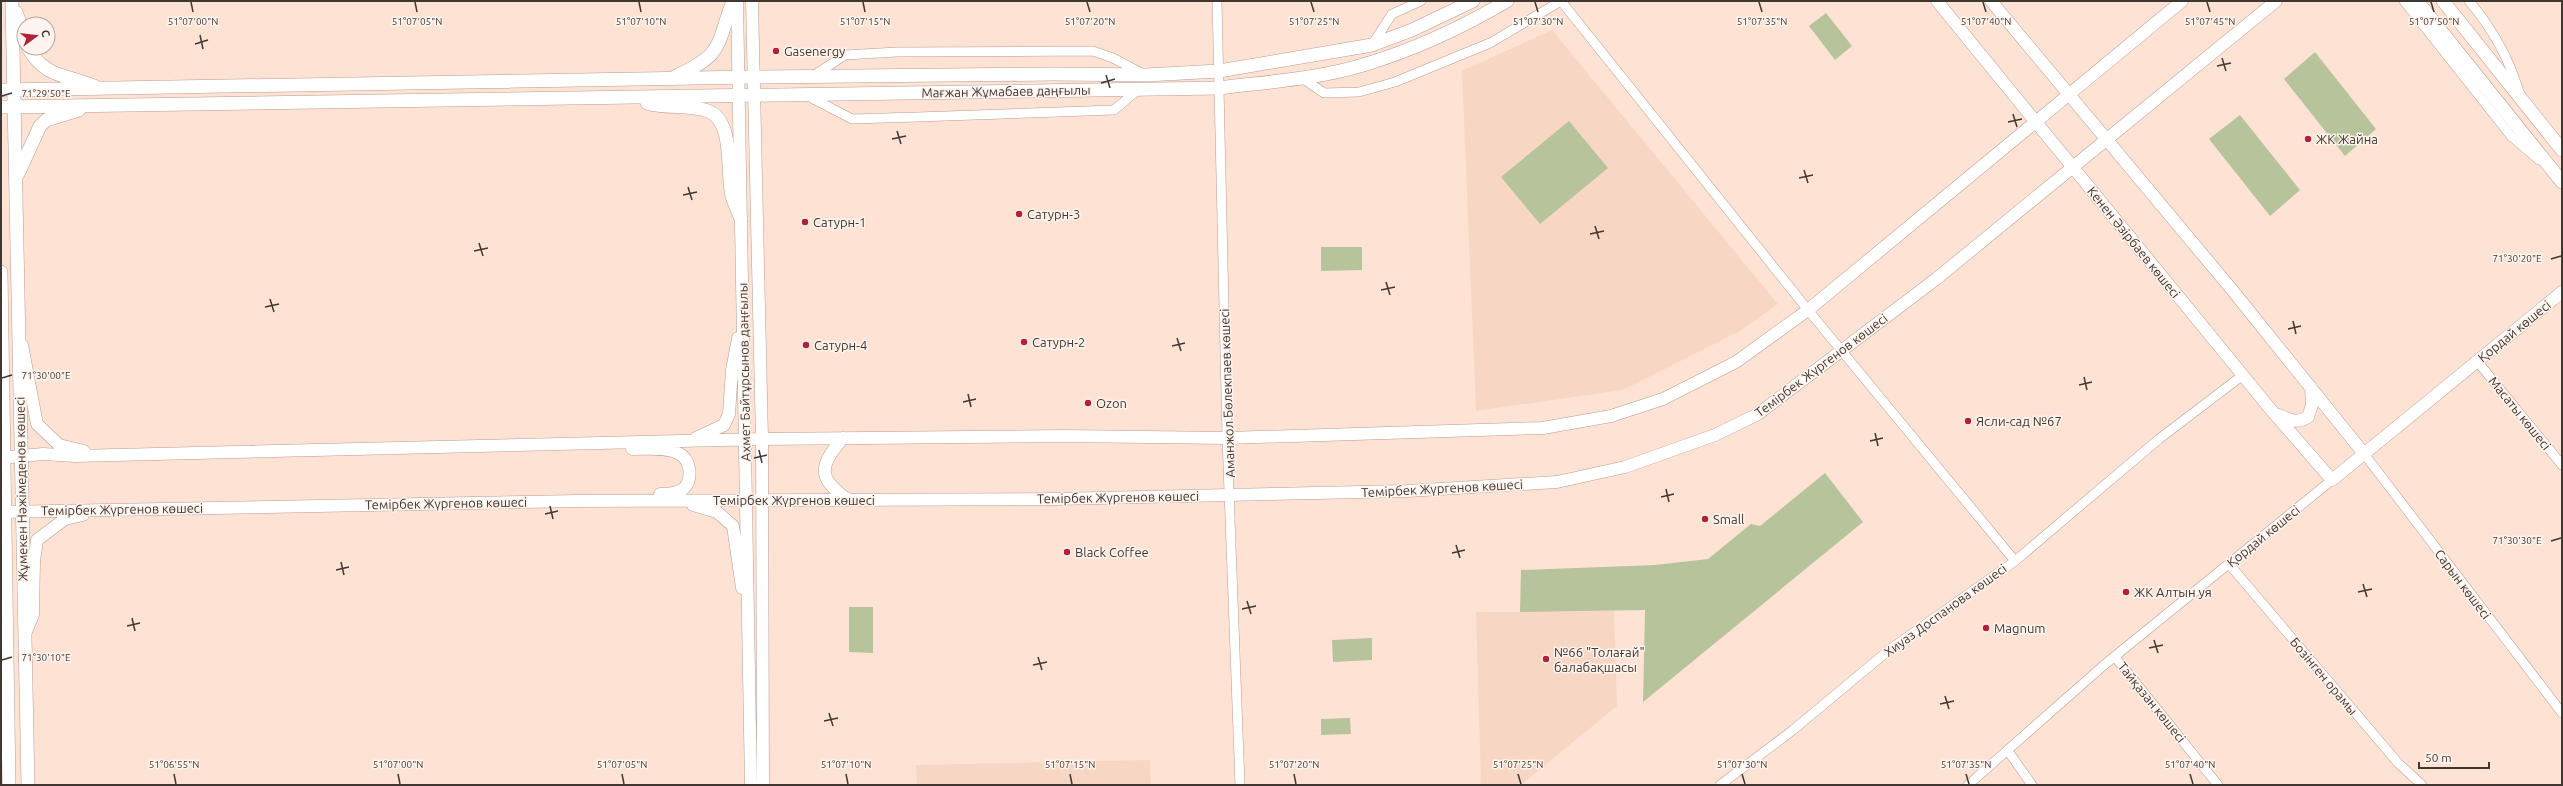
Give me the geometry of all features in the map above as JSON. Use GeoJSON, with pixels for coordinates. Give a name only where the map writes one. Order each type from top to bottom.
{"type":"FeatureCollection","features":[{"type":"Feature","properties":{"kind":"main road"},"geometry":{"type":"LineString","coordinates":[[670,78],[699,66],[716,49],[725,29],[733,1]]}},
{"type":"Feature","properties":{"kind":"main road","name":"Мағжан Жұмабаев даңғылы"},"geometry":{"type":"LineString","coordinates":[[7,90],[670,78],[1054,74],[1146,75],[1219,72],[1372,45],[1412,30],[1473,1]]}},
{"type":"Feature","properties":{"kind":"main road","name":"Мағжан Жұмабаев даңғылы"},"geometry":{"type":"LineString","coordinates":[[8,107],[1219,88],[1302,78],[1362,66],[1432,41],[1507,1]]}},
{"type":"Feature","properties":{"kind":"main road"},"geometry":{"type":"LineString","coordinates":[[2417,1],[2560,179]]}},
{"type":"Feature","properties":{"kind":"main road"},"geometry":{"type":"LineString","coordinates":[[2443,1],[2520,95],[2562,150]]}},
{"type":"Feature","properties":{"kind":"main road"},"geometry":{"type":"LineString","coordinates":[[12,2],[17,16]]}},
{"type":"Feature","properties":{"kind":"main road","name":"Жұмекен Нәжімеденов көшесі"},"geometry":{"type":"LineString","coordinates":[[12,2],[7,90],[15,182],[28,785]]}},
{"type":"Feature","properties":{"kind":"main road"},"geometry":{"type":"LineString","coordinates":[[33,56],[38,63],[47,71],[101,88]]}},
{"type":"Feature","properties":{"kind":"main road"},"geometry":{"type":"LineString","coordinates":[[626,97],[653,105],[695,108],[710,112],[719,119],[725,131],[732,196],[741,219]]}},
{"type":"Feature","properties":{"kind":"main road"},"geometry":{"type":"LineString","coordinates":[[15,182],[40,126],[46,120],[88,106]]}},
{"type":"Feature","properties":{"kind":"main road","name":"Жұмекен Нәжімеденов көшесі"},"geometry":{"type":"LineString","coordinates":[[1,272],[2,458],[9,785]]}},
{"type":"Feature","properties":{"kind":"street","name":"Ахмет Байтұрсынов даңғылы"},"geometry":{"type":"LineString","coordinates":[[736,1],[752,785]]}},
{"type":"Feature","properties":{"kind":"street","name":"Ахмет Байтұрсынов даңғылы"},"geometry":{"type":"LineString","coordinates":[[752,1],[752,56],[762,439],[763,785]]}},
{"type":"Feature","properties":{"kind":"street","name":"Аманжол Бөлекпаев көшесі"},"geometry":{"type":"LineString","coordinates":[[1217,1],[1227,438],[1240,785]]}},
{"type":"Feature","properties":{"kind":"street"},"geometry":{"type":"LineString","coordinates":[[1372,45],[1392,14],[1421,1]]}},
{"type":"Feature","properties":{"kind":"street"},"geometry":{"type":"LineString","coordinates":[[1302,78],[1324,93],[1358,92],[1395,82],[1490,43],[1561,1]]}},
{"type":"Feature","properties":{"kind":"street","name":"Хиуаз Доспанова көшесі"},"geometry":{"type":"LineString","coordinates":[[1561,1],[1808,310],[2015,561],[1889,650],[1787,734],[1720,785]]}},
{"type":"Feature","properties":{"kind":"street","name":"Кенен Әзірбаев көшесі"},"geometry":{"type":"LineString","coordinates":[[1937,1],[2272,411],[2332,480]]}},
{"type":"Feature","properties":{"kind":"street"},"geometry":{"type":"LineString","coordinates":[[1991,1],[2070,94],[2311,387],[2365,455]]}},
{"type":"Feature","properties":{"kind":"street"},"geometry":{"type":"LineString","coordinates":[[2,458],[43,454],[101,456],[583,442],[745,439],[1065,436],[1227,438],[1543,428],[1611,416],[1663,399],[1736,362],[1808,310],[1896,234],[2036,122],[2182,1]]}},
{"type":"Feature","properties":{"kind":"street","name":"Темірбек Жүргенов көшесі"},"geometry":{"type":"LineString","coordinates":[[3,512],[578,501],[1054,499],[1467,489],[1557,482],[1625,467],[1715,435],[1758,414],[1936,279],[2276,1]]}},
{"type":"Feature","properties":{"kind":"street"},"geometry":{"type":"LineString","coordinates":[[2404,1],[2511,136],[2560,179]]}},
{"type":"Feature","properties":{"kind":"street"},"geometry":{"type":"LineString","coordinates":[[2469,1],[2500,44],[2511,66],[2520,95]]}},
{"type":"Feature","properties":{"kind":"street"},"geometry":{"type":"LineString","coordinates":[[811,77],[846,55],[897,52],[1093,51],[1113,58],[1146,75]]}},
{"type":"Feature","properties":{"kind":"street"},"geometry":{"type":"LineString","coordinates":[[805,94],[852,119],[1114,110],[1139,89]]}},
{"type":"Feature","properties":{"kind":"street","name":"Қордай көшесі"},"geometry":{"type":"LineString","coordinates":[[1968,785],[2115,657],[2332,480],[2365,455],[2562,292]]}},
{"type":"Feature","properties":{"kind":"street"},"geometry":{"type":"LineString","coordinates":[[692,440],[724,425],[729,414],[732,370],[743,316]]}},
{"type":"Feature","properties":{"kind":"street"},"geometry":{"type":"LineString","coordinates":[[18,333],[26,359],[37,424],[59,445],[101,456]]}},
{"type":"Feature","properties":{"kind":"street","name":"Масаты көшесі"},"geometry":{"type":"LineString","coordinates":[[2477,361],[2562,465]]}},
{"type":"Feature","properties":{"kind":"street"},"geometry":{"type":"LineString","coordinates":[[2015,561],[2159,439],[2243,375]]}},
{"type":"Feature","properties":{"kind":"street"},"geometry":{"type":"LineString","coordinates":[[2272,411],[2292,421],[2300,422],[2308,417],[2312,405],[2311,387]]}},
{"type":"Feature","properties":{"kind":"street"},"geometry":{"type":"LineString","coordinates":[[843,438],[830,454],[824,471],[826,482],[847,499]]}},
{"type":"Feature","properties":{"kind":"street"},"geometry":{"type":"LineString","coordinates":[[578,501],[591,496],[673,494],[683,489],[689,479],[688,462],[679,453],[661,450],[604,449],[583,442]]}},
{"type":"Feature","properties":{"kind":"street","name":"Сарын көшесі"},"geometry":{"type":"LineString","coordinates":[[2365,455],[2562,713]]}},
{"type":"Feature","properties":{"kind":"street"},"geometry":{"type":"LineString","coordinates":[[678,500],[717,512],[733,526],[749,623]]}},
{"type":"Feature","properties":{"kind":"street"},"geometry":{"type":"LineString","coordinates":[[24,635],[33,615],[34,561],[37,540],[65,519],[110,509]]}},
{"type":"Feature","properties":{"kind":"street","name":"Бозінген орамы"},"geometry":{"type":"LineString","coordinates":[[2229,564],[2398,763],[2422,785]]}},
{"type":"Feature","properties":{"kind":"street","name":"Тайқазан көшесі"},"geometry":{"type":"LineString","coordinates":[[2115,657],[2218,785]]}},
{"type":"Feature","properties":{"kind":"street"},"geometry":{"type":"LineString","coordinates":[[2008,751],[2032,785]]}},
{"type":"Feature","properties":{"kind":"shaded area"},"geometry":{"type":"Polygon","coordinates":[[[1552,30],[1778,304],[1740,331],[1623,390],[1476,411],[1462,71],[1552,30]]]}},
{"type":"Feature","properties":{"kind":"shaded area","name":"№66 \"Толағай\" балабақшасы"},"geometry":{"type":"Polygon","coordinates":[[[1614,611],[1617,706],[1521,785],[1481,785],[1476,612],[1614,611]]]}},
{"type":"Feature","properties":{"kind":"shaded area"},"geometry":{"type":"Polygon","coordinates":[[[1150,760],[1151,785],[917,785],[916,765],[1150,760]]]}},
{"type":"Feature","properties":{"kind":"green space"},"geometry":{"type":"Polygon","coordinates":[[[1826,13],[1852,46],[1835,60],[1809,26],[1826,13]]]}},
{"type":"Feature","properties":{"kind":"green space"},"geometry":{"type":"Polygon","coordinates":[[[2315,52],[2376,129],[2345,156],[2284,79],[2315,52]]]}},
{"type":"Feature","properties":{"kind":"green space"},"geometry":{"type":"Polygon","coordinates":[[[2240,115],[2300,190],[2270,216],[2209,139],[2240,115]]]}},
{"type":"Feature","properties":{"kind":"green space"},"geometry":{"type":"Polygon","coordinates":[[[1569,121],[1608,168],[1540,224],[1501,177],[1569,121]]]}},
{"type":"Feature","properties":{"kind":"green space"},"geometry":{"type":"Polygon","coordinates":[[[1321,247],[1362,247],[1362,270],[1321,271],[1321,247]]]}},
{"type":"Feature","properties":{"kind":"green space"},"geometry":{"type":"Polygon","coordinates":[[[1825,473],[1863,522],[1643,702],[1645,610],[1520,612],[1521,570],[1655,565],[1708,559],[1751,524],[1760,526],[1825,473]]]}},
{"type":"Feature","properties":{"kind":"green space"},"geometry":{"type":"Polygon","coordinates":[[[849,607],[873,607],[873,653],[849,652],[849,607]]]}},
{"type":"Feature","properties":{"kind":"green space"},"geometry":{"type":"Polygon","coordinates":[[[1372,638],[1372,660],[1333,662],[1332,640],[1372,638]]]}},
{"type":"Feature","properties":{"kind":"green space"},"geometry":{"type":"Polygon","coordinates":[[[1350,718],[1351,734],[1321,735],[1321,719],[1350,718]]]}},
{"type":"Feature","properties":{"kind":"place","name":"Gasenergy"},"geometry":{"type":"Point","coordinates":[776,51]}},
{"type":"Feature","properties":{"kind":"place","name":"ЖК Жайна"},"geometry":{"type":"Point","coordinates":[2308,139]}},
{"type":"Feature","properties":{"kind":"place","name":"Сатурн-3"},"geometry":{"type":"Point","coordinates":[1019,214]}},
{"type":"Feature","properties":{"kind":"place","name":"Сатурн-1"},"geometry":{"type":"Point","coordinates":[805,222]}},
{"type":"Feature","properties":{"kind":"place","name":"Сатурн-2"},"geometry":{"type":"Point","coordinates":[1024,342]}},
{"type":"Feature","properties":{"kind":"place","name":"Сатурн-4"},"geometry":{"type":"Point","coordinates":[806,345]}},
{"type":"Feature","properties":{"kind":"place","name":"Ozon"},"geometry":{"type":"Point","coordinates":[1088,403]}},
{"type":"Feature","properties":{"kind":"place","name":"Ясли-сад №67"},"geometry":{"type":"Point","coordinates":[1968,421]}},
{"type":"Feature","properties":{"kind":"place","name":"Small"},"geometry":{"type":"Point","coordinates":[1705,519]}},
{"type":"Feature","properties":{"kind":"place","name":"Black Coffee"},"geometry":{"type":"Point","coordinates":[1067,552]}},
{"type":"Feature","properties":{"kind":"place","name":"ЖК Алтын уя"},"geometry":{"type":"Point","coordinates":[2126,592]}},
{"type":"Feature","properties":{"kind":"place","name":"Magnum"},"geometry":{"type":"Point","coordinates":[1986,628]}},
{"type":"Feature","properties":{"kind":"place","name":"№66 \"Толағай\" балабақшасы"},"geometry":{"type":"Point","coordinates":[1546,659]}}]}
